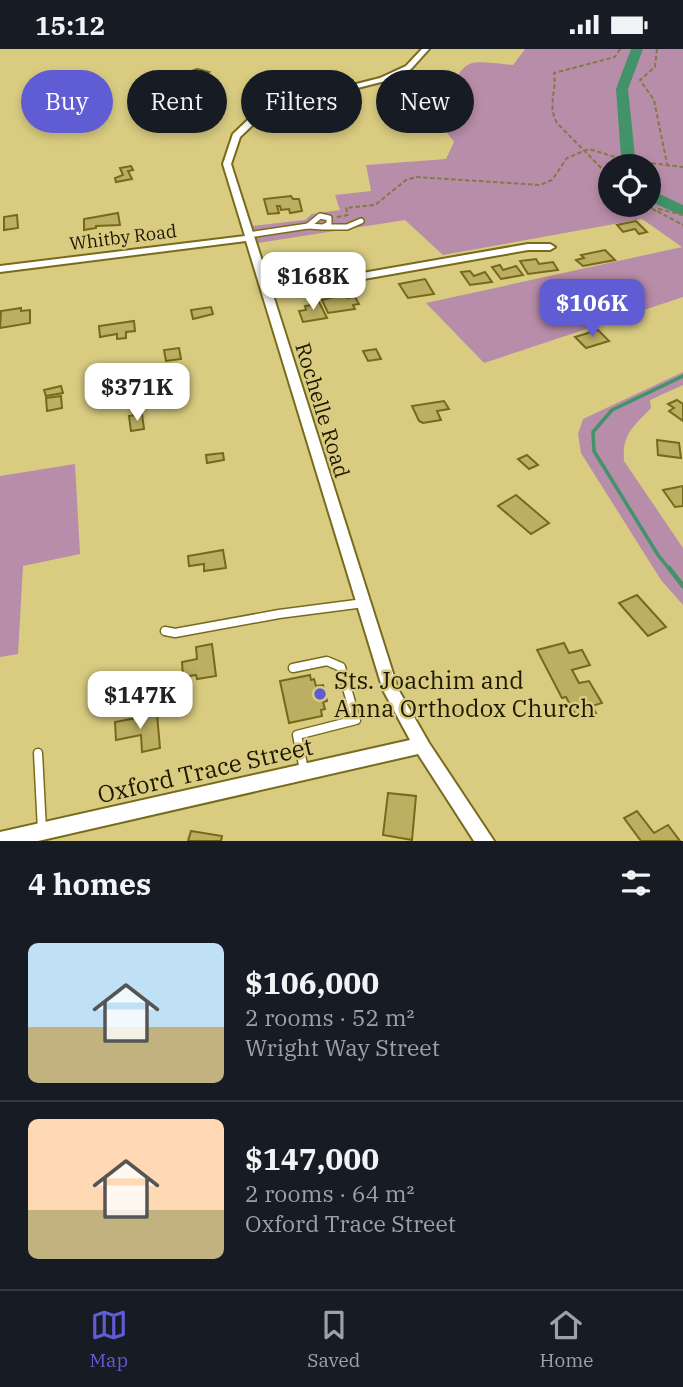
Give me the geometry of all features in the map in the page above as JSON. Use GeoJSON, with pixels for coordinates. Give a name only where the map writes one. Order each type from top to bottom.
{"type":"FeatureCollection","features":[{"type":"Feature","properties":{"kind":"street","name":"Rochelle Road"},"geometry":{"type":"LineString","coordinates":[[426,49],[412,64],[394,74],[359,86],[284,104],[260,116],[242,130],[231,146],[227,164],[391,690],[478,838]]}},
{"type":"Feature","properties":{"kind":"street","name":"Whitby Road"},"geometry":{"type":"LineString","coordinates":[[0,268],[249,236]]}},
{"type":"Feature","properties":{"kind":"street"},"geometry":{"type":"LineString","coordinates":[[267,293],[528,247],[550,247]]}},
{"type":"Feature","properties":{"kind":"street","name":"Oxford Trace Street"},"geometry":{"type":"LineString","coordinates":[[0,841],[422,745]]}},
{"type":"Feature","properties":{"kind":"lane"},"geometry":{"type":"LineString","coordinates":[[308,226],[313,219],[325,216],[329,218],[329,224],[323,227]]}},
{"type":"Feature","properties":{"kind":"lane"},"geometry":{"type":"LineString","coordinates":[[249,236],[308,226],[347,227],[361,221]]}},
{"type":"Feature","properties":{"kind":"lane"},"geometry":{"type":"LineString","coordinates":[[165,631],[175,633],[279,614],[364,603]]}},
{"type":"Feature","properties":{"kind":"lane"},"geometry":{"type":"LineString","coordinates":[[293,668],[327,661],[341,667],[356,720],[298,735],[305,772]]}},
{"type":"Feature","properties":{"kind":"lane"},"geometry":{"type":"LineString","coordinates":[[38,753],[42,831]]}},
{"type":"Feature","properties":{"kind":"path"},"geometry":{"type":"LineString","coordinates":[[598,165],[557,123],[551,112],[556,85],[554,73],[615,57],[620,49]]}},
{"type":"Feature","properties":{"kind":"path"},"geometry":{"type":"LineString","coordinates":[[657,49],[655,67],[640,80],[654,100],[656,119],[661,128],[661,148],[667,165]]}},
{"type":"Feature","properties":{"kind":"path"},"geometry":{"type":"LineString","coordinates":[[348,215],[346,208],[375,205],[411,178],[424,176],[470,183],[540,185],[552,180],[567,158],[584,150],[594,150],[625,160],[683,167]]}},
{"type":"Feature","properties":{"kind":"path"},"geometry":{"type":"LineString","coordinates":[[661,210],[683,215]]}},
{"type":"Feature","properties":{"kind":"path"},"geometry":{"type":"LineString","coordinates":[[661,213],[683,225]]}},
{"type":"Feature","properties":{"kind":"shaded area"},"geometry":{"type":"Polygon","coordinates":[[[525,49],[683,49],[683,297],[484,363],[426,303],[682,247],[642,219],[443,255],[405,220],[258,243],[252,226],[305,220],[312,214],[340,210],[335,195],[371,191],[366,165],[446,159],[454,142],[447,133],[474,133],[474,70],[462,70],[469,64],[486,62],[513,65],[525,49]]]}},
{"type":"Feature","properties":{"kind":"shaded area"},"geometry":{"type":"Polygon","coordinates":[[[683,372],[683,385],[650,400],[651,408],[627,437],[624,461],[683,548],[683,605],[661,580],[581,453],[578,434],[583,419],[683,372]]]}},
{"type":"Feature","properties":{"kind":"shaded area"},"geometry":{"type":"Polygon","coordinates":[[[75,464],[80,554],[23,566],[18,654],[0,657],[0,476],[75,464]]]}},
{"type":"Feature","properties":{"kind":"building"},"geometry":{"type":"Polygon","coordinates":[[[131,166],[133,170],[128,171],[132,179],[116,182],[115,178],[123,175],[120,168],[131,166]]]}},
{"type":"Feature","properties":{"kind":"building"},"geometry":{"type":"Polygon","coordinates":[[[291,196],[293,199],[299,199],[302,211],[290,213],[289,209],[281,210],[280,206],[277,206],[279,213],[268,214],[264,199],[291,196]]]}},
{"type":"Feature","properties":{"kind":"building"},"geometry":{"type":"Polygon","coordinates":[[[118,213],[120,225],[96,226],[84,230],[84,219],[118,213]]]}},
{"type":"Feature","properties":{"kind":"building"},"geometry":{"type":"Polygon","coordinates":[[[17,215],[18,228],[4,230],[4,217],[17,215]]]}},
{"type":"Feature","properties":{"kind":"building"},"geometry":{"type":"Polygon","coordinates":[[[636,221],[647,232],[639,234],[635,229],[623,232],[617,225],[636,221]]]}},
{"type":"Feature","properties":{"kind":"building"},"geometry":{"type":"Polygon","coordinates":[[[605,250],[615,260],[583,266],[576,260],[584,258],[581,255],[605,250]]]}},
{"type":"Feature","properties":{"kind":"building"},"geometry":{"type":"Polygon","coordinates":[[[536,259],[539,264],[553,262],[558,270],[528,274],[520,261],[536,259]]]}},
{"type":"Feature","properties":{"kind":"building"},"geometry":{"type":"Polygon","coordinates":[[[500,265],[503,270],[516,266],[523,275],[501,279],[492,267],[500,265]]]}},
{"type":"Feature","properties":{"kind":"building"},"geometry":{"type":"Polygon","coordinates":[[[470,271],[474,276],[485,272],[492,282],[470,285],[461,272],[470,271]]]}},
{"type":"Feature","properties":{"kind":"building"},"geometry":{"type":"Polygon","coordinates":[[[425,279],[434,294],[408,298],[399,284],[425,279]]]}},
{"type":"Feature","properties":{"kind":"building"},"geometry":{"type":"Polygon","coordinates":[[[345,294],[347,298],[355,297],[359,304],[353,305],[355,309],[328,313],[322,300],[345,294]]]}},
{"type":"Feature","properties":{"kind":"building"},"geometry":{"type":"Polygon","coordinates":[[[318,300],[327,318],[303,322],[299,311],[312,305],[310,301],[318,300]]]}},
{"type":"Feature","properties":{"kind":"building"},"geometry":{"type":"Polygon","coordinates":[[[211,307],[213,314],[193,319],[191,310],[211,307]]]}},
{"type":"Feature","properties":{"kind":"building"},"geometry":{"type":"Polygon","coordinates":[[[21,308],[21,311],[30,310],[30,323],[0,328],[1,311],[21,308]]]}},
{"type":"Feature","properties":{"kind":"building"},"geometry":{"type":"Polygon","coordinates":[[[134,321],[135,331],[126,332],[126,338],[117,339],[117,334],[100,337],[99,326],[134,321]]]}},
{"type":"Feature","properties":{"kind":"building"},"geometry":{"type":"Polygon","coordinates":[[[598,330],[609,341],[586,348],[575,337],[598,330]]]}},
{"type":"Feature","properties":{"kind":"building"},"geometry":{"type":"Polygon","coordinates":[[[179,348],[181,359],[166,361],[164,350],[179,348]]]}},
{"type":"Feature","properties":{"kind":"building"},"geometry":{"type":"Polygon","coordinates":[[[376,349],[381,359],[368,361],[363,351],[376,349]]]}},
{"type":"Feature","properties":{"kind":"building"},"geometry":{"type":"Polygon","coordinates":[[[61,386],[63,393],[46,396],[44,390],[61,386]]]}},
{"type":"Feature","properties":{"kind":"building"},"geometry":{"type":"Polygon","coordinates":[[[61,396],[62,408],[47,411],[46,398],[61,396]]]}},
{"type":"Feature","properties":{"kind":"building"},"geometry":{"type":"Polygon","coordinates":[[[677,400],[683,404],[683,421],[669,411],[674,408],[668,404],[677,400]]]}},
{"type":"Feature","properties":{"kind":"building"},"geometry":{"type":"Polygon","coordinates":[[[444,401],[449,409],[437,411],[441,420],[423,423],[419,421],[412,406],[444,401]]]}},
{"type":"Feature","properties":{"kind":"building"},"geometry":{"type":"Polygon","coordinates":[[[142,414],[144,429],[131,431],[129,416],[142,414]]]}},
{"type":"Feature","properties":{"kind":"building"},"geometry":{"type":"Polygon","coordinates":[[[657,440],[679,443],[681,458],[658,455],[657,440]]]}},
{"type":"Feature","properties":{"kind":"building"},"geometry":{"type":"Polygon","coordinates":[[[223,453],[224,460],[207,463],[206,455],[223,453]]]}},
{"type":"Feature","properties":{"kind":"building"},"geometry":{"type":"Polygon","coordinates":[[[527,455],[538,465],[529,469],[518,459],[527,455]]]}},
{"type":"Feature","properties":{"kind":"building"},"geometry":{"type":"Polygon","coordinates":[[[683,486],[683,506],[675,507],[663,490],[683,486]]]}},
{"type":"Feature","properties":{"kind":"building"},"geometry":{"type":"Polygon","coordinates":[[[516,495],[549,523],[531,534],[498,506],[516,495]]]}},
{"type":"Feature","properties":{"kind":"building"},"geometry":{"type":"Polygon","coordinates":[[[223,550],[226,568],[204,571],[204,564],[189,566],[188,556],[223,550]]]}},
{"type":"Feature","properties":{"kind":"building"},"geometry":{"type":"Polygon","coordinates":[[[637,595],[666,627],[648,636],[619,603],[637,595]]]}},
{"type":"Feature","properties":{"kind":"building"},"geometry":{"type":"Polygon","coordinates":[[[564,643],[569,653],[582,650],[590,665],[572,670],[579,683],[589,681],[602,703],[592,706],[596,713],[577,718],[566,697],[562,698],[537,650],[564,643]]]}},
{"type":"Feature","properties":{"kind":"building"},"geometry":{"type":"Polygon","coordinates":[[[212,644],[216,676],[197,679],[196,675],[183,677],[182,662],[197,659],[196,647],[212,644]]]}},
{"type":"Feature","properties":{"kind":"building"},"geometry":{"type":"Polygon","coordinates":[[[310,675],[316,686],[323,685],[327,701],[323,702],[325,709],[321,710],[322,716],[289,723],[280,681],[310,675]]]}},
{"type":"Feature","properties":{"kind":"building"},"geometry":{"type":"Polygon","coordinates":[[[157,714],[160,748],[142,752],[141,735],[116,740],[115,722],[157,714]]]}},
{"type":"Feature","properties":{"kind":"building"},"geometry":{"type":"Polygon","coordinates":[[[388,793],[416,796],[412,840],[383,835],[388,793]]]}},
{"type":"Feature","properties":{"kind":"building"},"geometry":{"type":"Polygon","coordinates":[[[637,811],[654,833],[668,825],[680,841],[641,841],[624,818],[637,811]]]}},
{"type":"Feature","properties":{"kind":"building"},"geometry":{"type":"Polygon","coordinates":[[[191,831],[222,836],[221,841],[188,841],[191,831]]]}},
{"type":"Feature","properties":{"kind":"waterway"},"geometry":{"type":"LineString","coordinates":[[628,154],[622,89],[637,49]]}},
{"type":"Feature","properties":{"kind":"waterway"},"geometry":{"type":"LineString","coordinates":[[661,201],[683,211]]}},
{"type":"Feature","properties":{"kind":"waterway"},"geometry":{"type":"LineString","coordinates":[[670,570],[594,451],[593,432],[612,410],[683,376]]}},
{"type":"Feature","properties":{"kind":"waterway"},"geometry":{"type":"LineString","coordinates":[[669,568],[683,586]]}},
{"type":"Feature","properties":{"kind":"place","name":"Sts. Joachim and Anna Orthodox Church"},"geometry":{"type":"Point","coordinates":[320,694]}}]}
